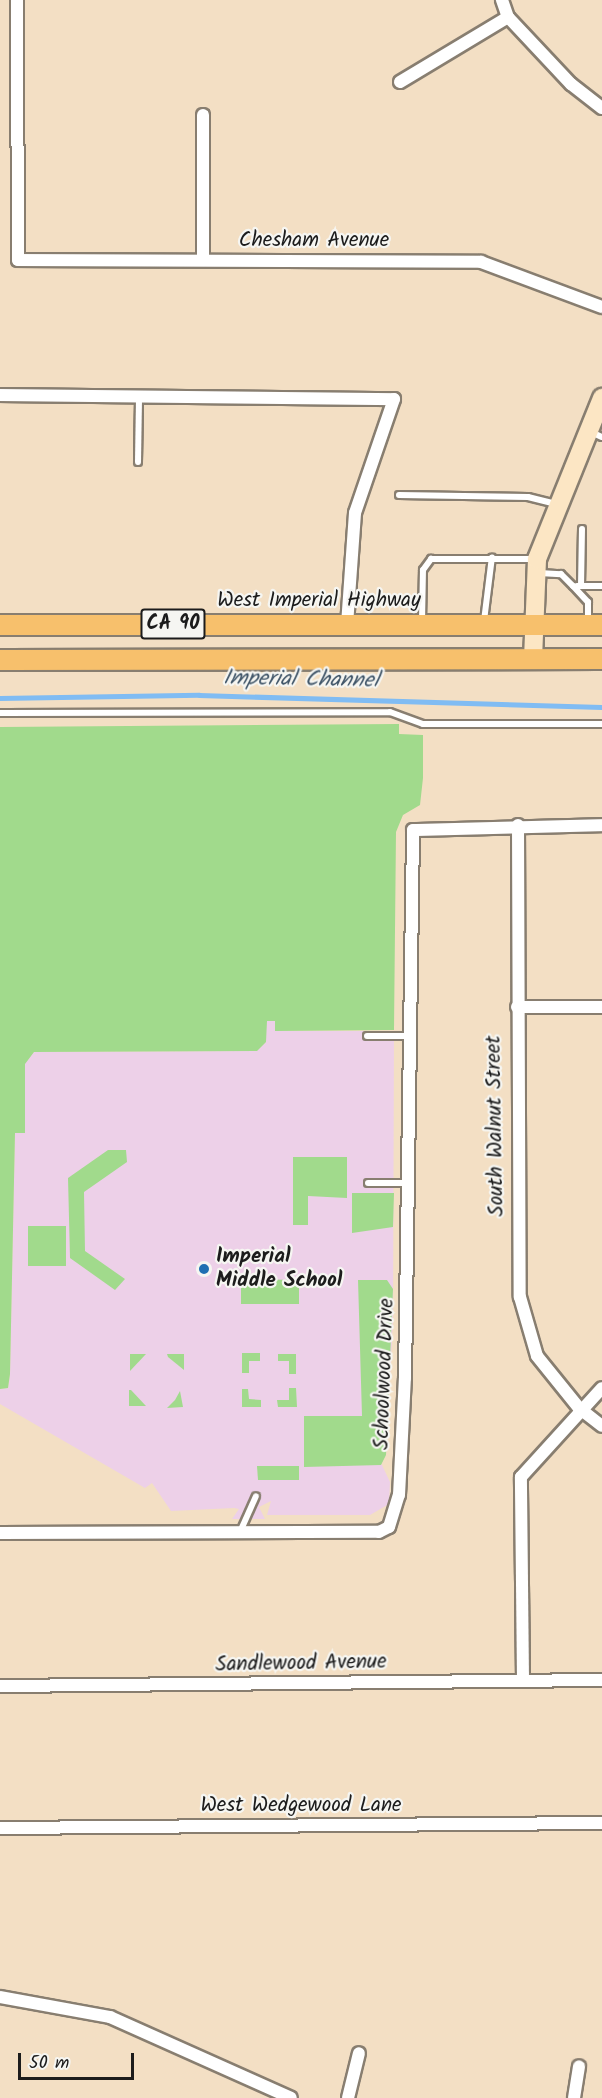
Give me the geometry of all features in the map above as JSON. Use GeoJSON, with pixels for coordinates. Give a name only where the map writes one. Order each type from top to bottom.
{"type":"FeatureCollection","features":[{"type":"Feature","properties":{"kind":"main road","name":"West Imperial Highway"},"geometry":{"type":"LineString","coordinates":[[0,625],[595,625]]}},
{"type":"Feature","properties":{"kind":"main road","name":"CA 90"},"geometry":{"type":"LineString","coordinates":[[0,660],[602,658]]}},
{"type":"Feature","properties":{"kind":"street","name":"Chesham Avenue"},"geometry":{"type":"LineString","coordinates":[[17,0],[18,260],[481,262],[602,307]]}},
{"type":"Feature","properties":{"kind":"street"},"geometry":{"type":"LineString","coordinates":[[502,0],[508,17],[571,84],[602,108]]}},
{"type":"Feature","properties":{"kind":"street"},"geometry":{"type":"LineString","coordinates":[[400,82],[508,17]]}},
{"type":"Feature","properties":{"kind":"street"},"geometry":{"type":"LineString","coordinates":[[202,261],[203,115]]}},
{"type":"Feature","properties":{"kind":"street"},"geometry":{"type":"LineString","coordinates":[[0,395],[394,399],[355,513],[347,624]]}},
{"type":"Feature","properties":{"kind":"street"},"geometry":{"type":"LineString","coordinates":[[533,659],[536,566],[559,504],[595,434],[602,398]]}},
{"type":"Feature","properties":{"kind":"street"},"geometry":{"type":"LineString","coordinates":[[518,825],[602,825]]}},
{"type":"Feature","properties":{"kind":"street","name":"Schoolwood Drive"},"geometry":{"type":"LineString","coordinates":[[0,1533],[379,1532],[395,1519],[410,1183],[412,830],[518,825]]}},
{"type":"Feature","properties":{"kind":"street","name":"South Walnut Street"},"geometry":{"type":"LineString","coordinates":[[518,825],[520,1296],[537,1356],[579,1408],[602,1426]]}},
{"type":"Feature","properties":{"kind":"street"},"geometry":{"type":"LineString","coordinates":[[517,1007],[602,1007]]}},
{"type":"Feature","properties":{"kind":"street"},"geometry":{"type":"LineString","coordinates":[[523,1679],[521,1477],[579,1408],[602,1388]]}},
{"type":"Feature","properties":{"kind":"street","name":"Sandlewood Avenue"},"geometry":{"type":"LineString","coordinates":[[0,1686],[602,1680]]}},
{"type":"Feature","properties":{"kind":"street","name":"West Wedgewood Lane"},"geometry":{"type":"LineString","coordinates":[[0,1828],[602,1823]]}},
{"type":"Feature","properties":{"kind":"street"},"geometry":{"type":"LineString","coordinates":[[0,1997],[110,2017],[291,2098]]}},
{"type":"Feature","properties":{"kind":"street"},"geometry":{"type":"LineString","coordinates":[[348,2098],[359,2053]]}},
{"type":"Feature","properties":{"kind":"street"},"geometry":{"type":"LineString","coordinates":[[574,2098],[579,2066]]}},
{"type":"Feature","properties":{"kind":"lane"},"geometry":{"type":"LineString","coordinates":[[138,462],[139,397]]}},
{"type":"Feature","properties":{"kind":"lane"},"geometry":{"type":"LineString","coordinates":[[399,495],[528,497],[559,504]]}},
{"type":"Feature","properties":{"kind":"lane"},"geometry":{"type":"LineString","coordinates":[[581,586],[582,530]]}},
{"type":"Feature","properties":{"kind":"lane"},"geometry":{"type":"LineString","coordinates":[[483,625],[492,557]]}},
{"type":"Feature","properties":{"kind":"lane"},"geometry":{"type":"LineString","coordinates":[[422,625],[423,570],[432,559],[492,557],[561,574],[588,602],[595,625]]}},
{"type":"Feature","properties":{"kind":"lane"},"geometry":{"type":"LineString","coordinates":[[573,586],[602,586]]}},
{"type":"Feature","properties":{"kind":"lane"},"geometry":{"type":"LineString","coordinates":[[0,713],[390,712],[423,724],[602,724]]}},
{"type":"Feature","properties":{"kind":"lane"},"geometry":{"type":"LineString","coordinates":[[367,1036],[410,1036]]}},
{"type":"Feature","properties":{"kind":"lane"},"geometry":{"type":"LineString","coordinates":[[368,1183],[410,1183]]}},
{"type":"Feature","properties":{"kind":"lane"},"geometry":{"type":"LineString","coordinates":[[240,1532],[256,1496]]}},
{"type":"Feature","properties":{"kind":"shaded area","name":"Imperial Middle School"},"geometry":{"type":"Polygon","coordinates":[[[275,1020],[276,1031],[394,1031],[393,1319],[386,1455],[381,1463],[390,1482],[389,1504],[370,1515],[267,1515],[271,1501],[259,1507],[265,1519],[232,1519],[239,1509],[234,1508],[171,1511],[152,1483],[145,1488],[0,1404],[0,1389],[8,1388],[10,1374],[15,1133],[25,1132],[25,1063],[34,1052],[256,1051],[266,1042],[266,1021],[275,1020]]]}},
{"type":"Feature","properties":{"kind":"green space"},"geometry":{"type":"Polygon","coordinates":[[[399,724],[399,734],[423,735],[423,778],[420,805],[403,815],[396,832],[394,1030],[275,1031],[275,1021],[267,1021],[266,1042],[257,1051],[34,1052],[25,1064],[25,1133],[15,1133],[10,1374],[8,1388],[0,1389],[0,727],[399,724]]]}},
{"type":"Feature","properties":{"kind":"green space"},"geometry":{"type":"Polygon","coordinates":[[[108,1150],[126,1150],[127,1162],[84,1192],[85,1251],[125,1279],[115,1290],[70,1258],[68,1178],[108,1150]]]}},
{"type":"Feature","properties":{"kind":"green space"},"geometry":{"type":"Polygon","coordinates":[[[293,1157],[347,1157],[347,1198],[308,1196],[308,1225],[293,1225],[293,1157]]]}},
{"type":"Feature","properties":{"kind":"green space"},"geometry":{"type":"Polygon","coordinates":[[[352,1193],[394,1193],[393,1227],[352,1233],[352,1193]]]}},
{"type":"Feature","properties":{"kind":"green space"},"geometry":{"type":"Polygon","coordinates":[[[28,1226],[66,1226],[66,1266],[28,1266],[28,1226]]]}},
{"type":"Feature","properties":{"kind":"green space"},"geometry":{"type":"Polygon","coordinates":[[[241,1279],[299,1280],[299,1304],[241,1304],[241,1279]]]}},
{"type":"Feature","properties":{"kind":"green space"},"geometry":{"type":"Polygon","coordinates":[[[358,1280],[387,1280],[393,1289],[386,1455],[381,1465],[304,1467],[304,1416],[362,1416],[358,1280]]]}},
{"type":"Feature","properties":{"kind":"green space"},"geometry":{"type":"Polygon","coordinates":[[[242,1353],[260,1353],[260,1361],[249,1361],[249,1373],[242,1373],[242,1353]]]}},
{"type":"Feature","properties":{"kind":"green space"},"geometry":{"type":"Polygon","coordinates":[[[130,1354],[146,1354],[130,1371],[130,1354]]]}},
{"type":"Feature","properties":{"kind":"green space"},"geometry":{"type":"Polygon","coordinates":[[[167,1354],[184,1354],[184,1370],[168,1357],[167,1354]]]}},
{"type":"Feature","properties":{"kind":"green space"},"geometry":{"type":"Polygon","coordinates":[[[278,1354],[296,1354],[296,1374],[289,1374],[289,1361],[278,1361],[278,1354]]]}},
{"type":"Feature","properties":{"kind":"green space"},"geometry":{"type":"Polygon","coordinates":[[[289,1388],[296,1388],[297,1407],[278,1407],[277,1400],[289,1400],[289,1388]]]}},
{"type":"Feature","properties":{"kind":"green space"},"geometry":{"type":"Polygon","coordinates":[[[242,1389],[248,1389],[249,1399],[261,1400],[261,1407],[242,1407],[242,1389]]]}},
{"type":"Feature","properties":{"kind":"green space"},"geometry":{"type":"Polygon","coordinates":[[[129,1390],[131,1390],[146,1406],[129,1406],[129,1390]]]}},
{"type":"Feature","properties":{"kind":"green space"},"geometry":{"type":"Polygon","coordinates":[[[180,1391],[183,1407],[167,1408],[175,1400],[180,1391]]]}},
{"type":"Feature","properties":{"kind":"green space"},"geometry":{"type":"Polygon","coordinates":[[[257,1466],[299,1466],[299,1480],[258,1480],[257,1466]]]}},
{"type":"Feature","properties":{"kind":"waterway","name":"Imperial Channel"},"geometry":{"type":"LineString","coordinates":[[0,698],[199,695],[602,707]]}},
{"type":"Feature","properties":{"kind":"place","name":"Imperial Middle School"},"geometry":{"type":"Point","coordinates":[204,1269]}}]}
